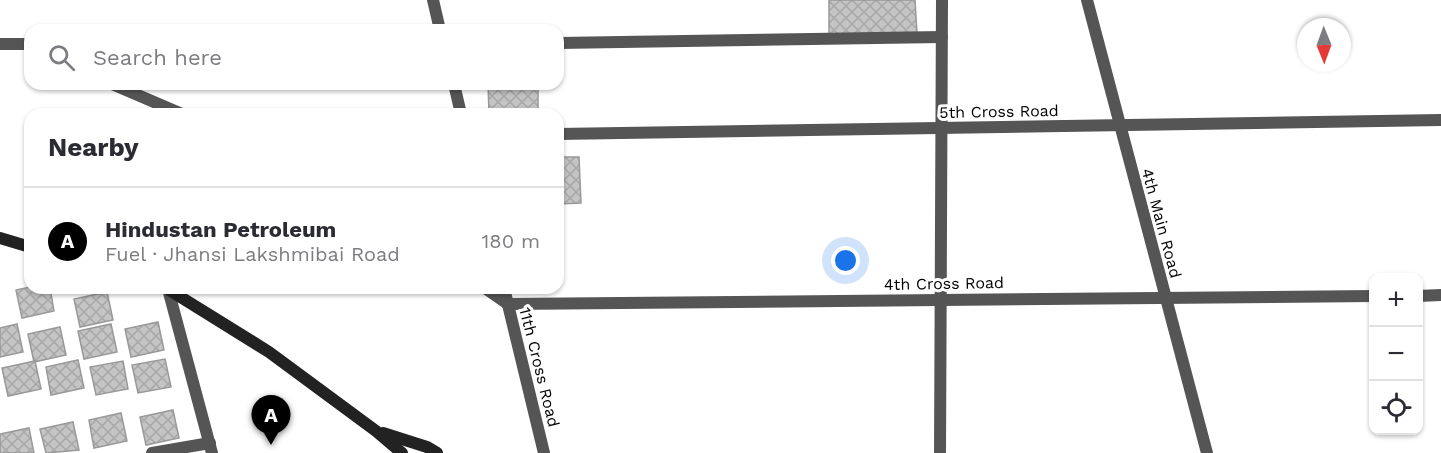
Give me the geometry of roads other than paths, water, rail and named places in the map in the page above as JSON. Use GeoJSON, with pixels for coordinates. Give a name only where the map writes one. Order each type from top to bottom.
{"type":"FeatureCollection","features":[{"type":"Feature","properties":{"kind":"main road"},"geometry":{"type":"LineString","coordinates":[[0,238],[24,245]]}},
{"type":"Feature","properties":{"kind":"main road"},"geometry":{"type":"LineString","coordinates":[[177,294],[269,352],[402,453]]}},
{"type":"Feature","properties":{"kind":"main road"},"geometry":{"type":"LineString","coordinates":[[376,431],[427,447],[436,453]]}},
{"type":"Feature","properties":{"kind":"street"},"geometry":{"type":"LineString","coordinates":[[433,0],[439,24]]}},
{"type":"Feature","properties":{"kind":"street"},"geometry":{"type":"LineString","coordinates":[[940,453],[942,0]]}},
{"type":"Feature","properties":{"kind":"street","name":"4th Main Road"},"geometry":{"type":"LineString","coordinates":[[1088,0],[1164,297],[1207,453]]}},
{"type":"Feature","properties":{"kind":"street"},"geometry":{"type":"LineString","coordinates":[[564,43],[942,37]]}},
{"type":"Feature","properties":{"kind":"street"},"geometry":{"type":"LineString","coordinates":[[3,44],[24,44]]}},
{"type":"Feature","properties":{"kind":"street"},"geometry":{"type":"LineString","coordinates":[[3,44],[24,51]]}},
{"type":"Feature","properties":{"kind":"street"},"geometry":{"type":"LineString","coordinates":[[126,90],[168,108]]}},
{"type":"Feature","properties":{"kind":"street"},"geometry":{"type":"LineString","coordinates":[[455,90],[460,108]]}},
{"type":"Feature","properties":{"kind":"street","name":"5th Cross Road"},"geometry":{"type":"LineString","coordinates":[[564,134],[1441,120]]}},
{"type":"Feature","properties":{"kind":"street"},"geometry":{"type":"LineString","coordinates":[[152,453],[211,448],[169,294]]}},
{"type":"Feature","properties":{"kind":"street"},"geometry":{"type":"LineString","coordinates":[[493,294],[508,304]]}},
{"type":"Feature","properties":{"kind":"street","name":"11th Cross Road"},"geometry":{"type":"LineString","coordinates":[[506,294],[544,453]]}},
{"type":"Feature","properties":{"kind":"street"},"geometry":{"type":"LineString","coordinates":[[1423,296],[1441,295]]}},
{"type":"Feature","properties":{"kind":"street","name":"4th Cross Road"},"geometry":{"type":"LineString","coordinates":[[508,304],[1369,296]]}},
{"type":"Feature","properties":{"kind":"place","name":"Hindustan Petroleum"},"geometry":{"type":"Point","coordinates":[271,445]}}]}
